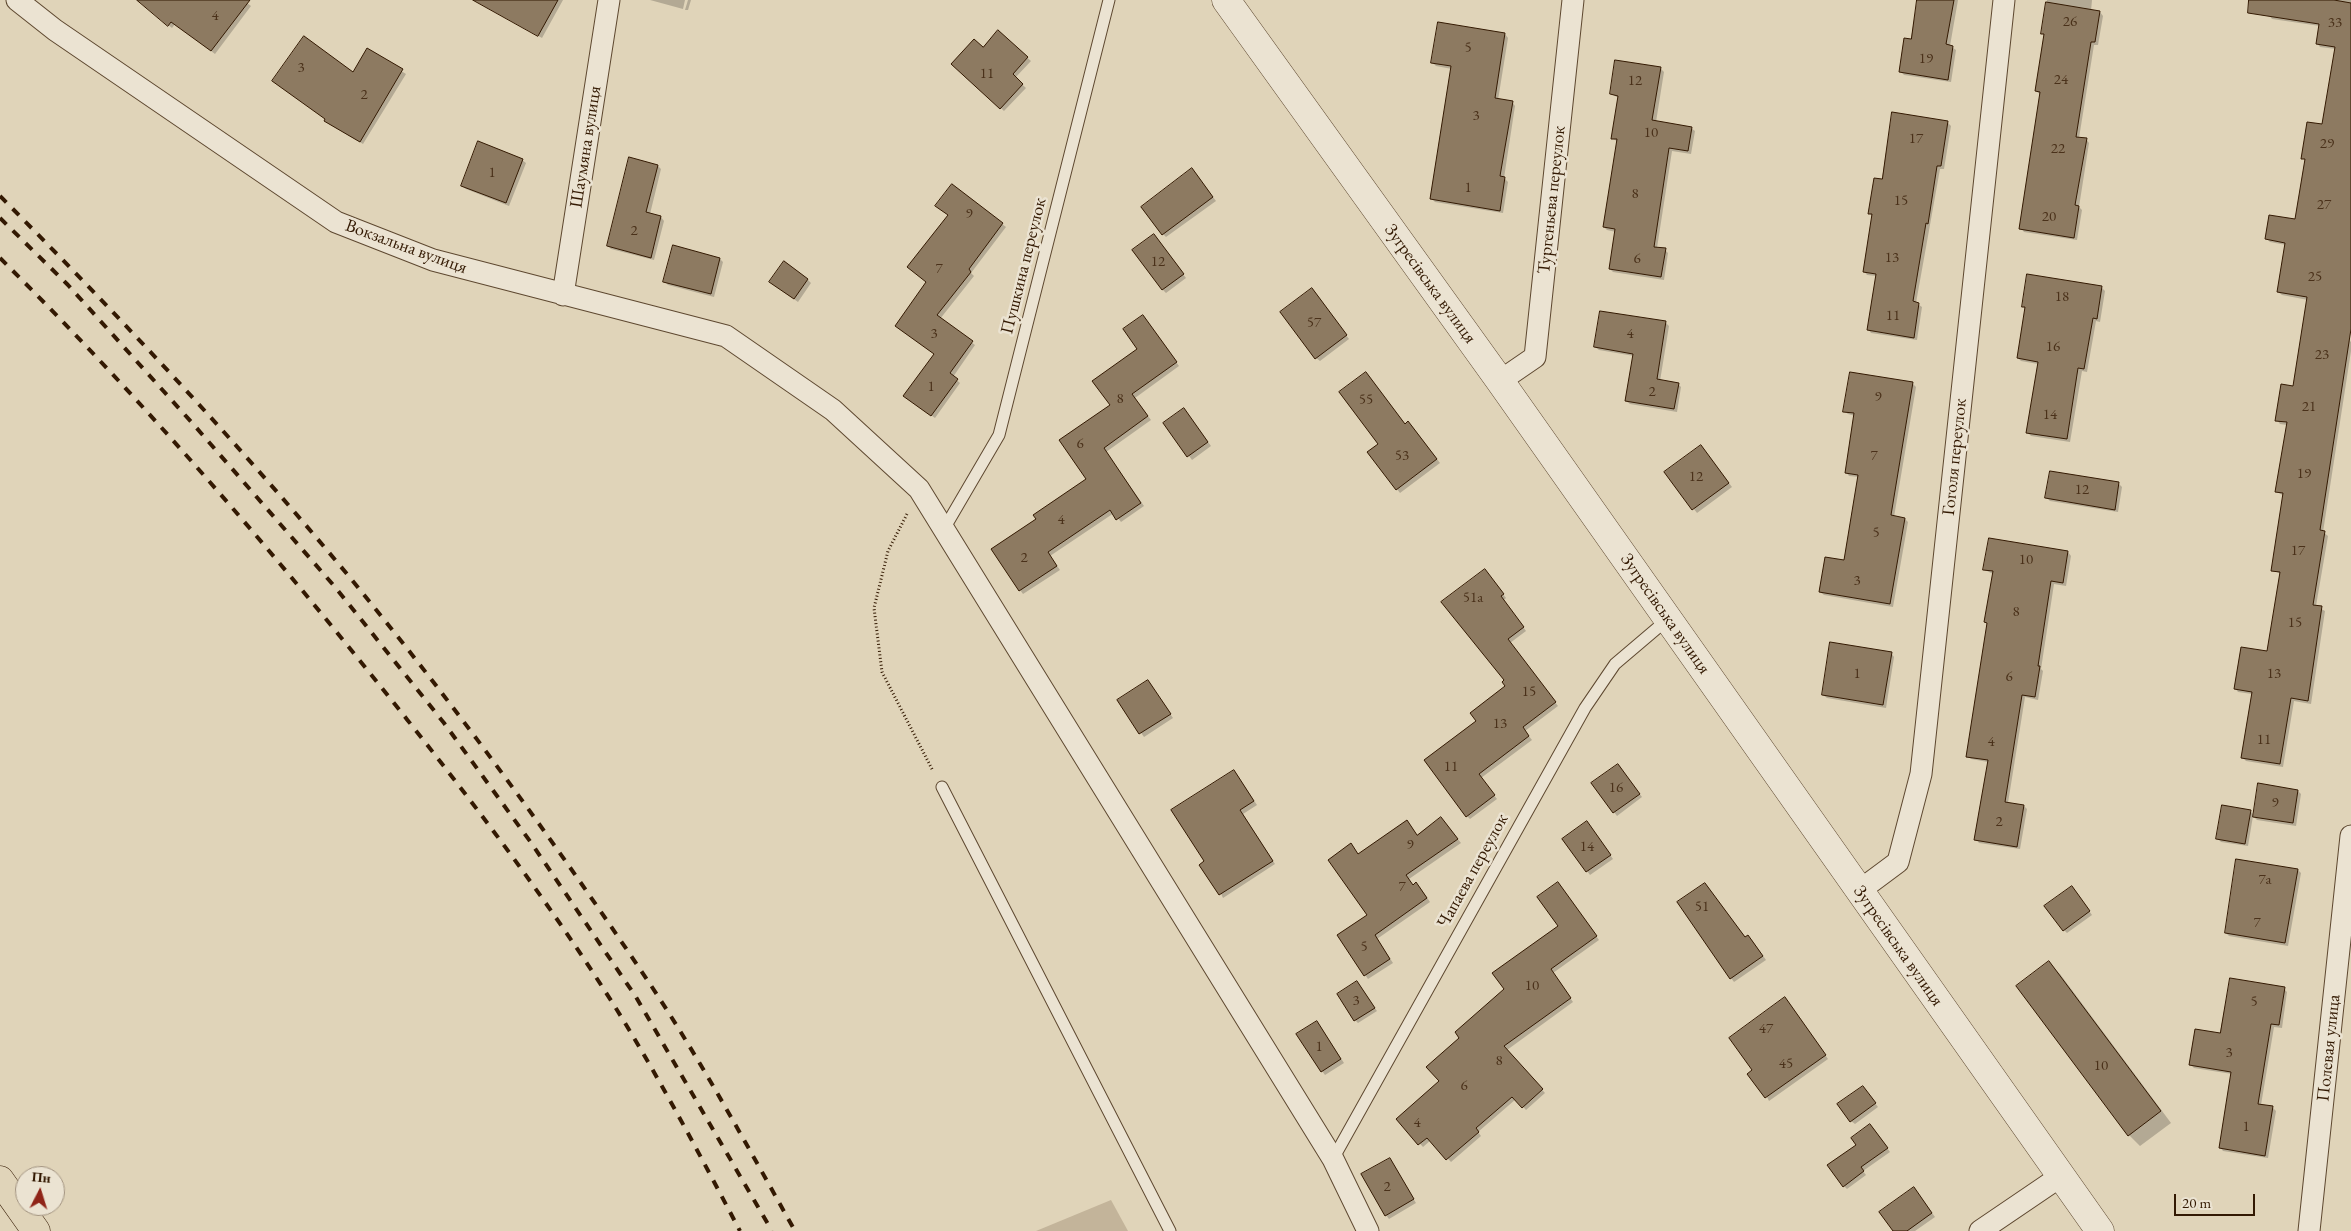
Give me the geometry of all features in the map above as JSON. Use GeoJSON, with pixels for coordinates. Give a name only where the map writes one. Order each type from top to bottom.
{"type":"FeatureCollection","features":[{"type":"Feature","properties":{"kind":"main road"},"geometry":{"type":"LineString","coordinates":[[0,1180],[36,1231]]}},
{"type":"Feature","properties":{"kind":"street","name":"Вокзальна вулиця"},"geometry":{"type":"LineString","coordinates":[[17,0],[55,30],[336,222],[433,260],[726,336],[833,410],[919,489],[1333,1159],[1368,1231]]}},
{"type":"Feature","properties":{"kind":"street","name":"Шаумяна вулиця"},"geometry":{"type":"LineString","coordinates":[[563,294],[609,0]]}},
{"type":"Feature","properties":{"kind":"street","name":"Зугресівська вулиця"},"geometry":{"type":"LineString","coordinates":[[1226,0],[1500,381],[1858,891],[2100,1231]]}},
{"type":"Feature","properties":{"kind":"street","name":"Тургеньева переулок"},"geometry":{"type":"LineString","coordinates":[[1500,381],[1535,357],[1573,0]]}},
{"type":"Feature","properties":{"kind":"street","name":"Гоголя переулок"},"geometry":{"type":"LineString","coordinates":[[1858,891],[1898,862],[1921,774],[2004,0]]}},
{"type":"Feature","properties":{"kind":"street","name":"Полевая улица"},"geometry":{"type":"LineString","coordinates":[[2310,1231],[2351,836]]}},
{"type":"Feature","properties":{"kind":"street"},"geometry":{"type":"LineString","coordinates":[[1980,1231],[2061,1176]]}},
{"type":"Feature","properties":{"kind":"lane","name":"Пушкина переулок"},"geometry":{"type":"LineString","coordinates":[[944,529],[999,435],[1109,0]]}},
{"type":"Feature","properties":{"kind":"lane","name":"Чапаева переулок"},"geometry":{"type":"LineString","coordinates":[[1333,1159],[1585,708],[1615,664],[1668,619]]}},
{"type":"Feature","properties":{"kind":"lane"},"geometry":{"type":"LineString","coordinates":[[942,787],[1170,1231]]}},
{"type":"Feature","properties":{"kind":"path"},"geometry":{"type":"LineString","coordinates":[[919,489],[888,552],[874,608],[882,672],[942,787]]}},
{"type":"Feature","properties":{"kind":"shaded area"},"geometry":{"type":"Polygon","coordinates":[[[1111,1200],[1128,1231],[1036,1231],[1111,1200]]]}},
{"type":"Feature","properties":{"kind":"building"},"geometry":{"type":"Polygon","coordinates":[[[137,0],[250,0],[211,51],[171,22],[168,26],[137,0]]]}},
{"type":"Feature","properties":{"kind":"building"},"geometry":{"type":"Polygon","coordinates":[[[473,0],[558,0],[538,36],[473,0]]]}},
{"type":"Feature","properties":{"kind":"building"},"geometry":{"type":"Polygon","coordinates":[[[1917,0],[1954,0],[1946,44],[1953,46],[1948,80],[1899,72],[1904,38],[1911,39],[1917,0]]]}},
{"type":"Feature","properties":{"kind":"building"},"geometry":{"type":"Polygon","coordinates":[[[2249,0],[2334,0],[2351,3],[2351,329],[2320,530],[2325,531],[2313,605],[2322,606],[2308,701],[2291,698],[2280,764],[2241,758],[2252,692],[2234,689],[2241,647],[2267,651],[2280,572],[2271,571],[2283,493],[2275,492],[2287,422],[2275,421],[2281,384],[2293,386],[2307,297],[2277,292],[2285,243],[2265,239],[2269,215],[2295,219],[2305,159],[2301,159],[2307,122],[2322,124],[2335,47],[2316,44],[2319,24],[2248,13],[2249,0]]]}},
{"type":"Feature","properties":{"kind":"building"},"geometry":{"type":"Polygon","coordinates":[[[2046,2],[2100,11],[2095,42],[2091,42],[2076,137],[2087,138],[2075,205],[2079,206],[2074,238],[2019,229],[2040,92],[2035,91],[2044,34],[2041,34],[2046,2]]]}},
{"type":"Feature","properties":{"kind":"building"},"geometry":{"type":"Polygon","coordinates":[[[1438,22],[1505,33],[1495,98],[1513,101],[1500,176],[1505,177],[1500,211],[1430,199],[1451,66],[1431,63],[1438,22]]]}},
{"type":"Feature","properties":{"kind":"building"},"geometry":{"type":"Polygon","coordinates":[[[998,30],[1028,57],[1013,74],[1023,84],[1000,109],[951,64],[974,39],[983,47],[998,30]]]}},
{"type":"Feature","properties":{"kind":"building"},"geometry":{"type":"Polygon","coordinates":[[[304,36],[353,72],[367,48],[403,69],[360,142],[324,121],[325,119],[272,81],[304,36]]]}},
{"type":"Feature","properties":{"kind":"building"},"geometry":{"type":"Polygon","coordinates":[[[1615,60],[1661,67],[1652,120],[1692,127],[1688,151],[1669,148],[1654,247],[1666,248],[1661,277],[1609,269],[1615,229],[1603,227],[1617,139],[1611,139],[1618,96],[1610,94],[1615,60]]]}},
{"type":"Feature","properties":{"kind":"building"},"geometry":{"type":"Polygon","coordinates":[[[1892,112],[1948,121],[1941,166],[1937,166],[1913,301],[1919,303],[1914,338],[1867,330],[1876,274],[1863,272],[1872,214],[1868,214],[1874,178],[1882,179],[1892,112]]]}},
{"type":"Feature","properties":{"kind":"building"},"geometry":{"type":"Polygon","coordinates":[[[478,141],[523,159],[506,203],[461,186],[478,141]]]}},
{"type":"Feature","properties":{"kind":"building"},"geometry":{"type":"Polygon","coordinates":[[[629,157],[658,165],[646,212],[661,216],[651,258],[607,246],[629,157]]]}},
{"type":"Feature","properties":{"kind":"building"},"geometry":{"type":"Polygon","coordinates":[[[1192,168],[1213,197],[1162,235],[1141,207],[1192,168]]]}},
{"type":"Feature","properties":{"kind":"building"},"geometry":{"type":"Polygon","coordinates":[[[952,184],[1003,223],[969,269],[971,272],[937,315],[973,341],[950,373],[958,379],[931,416],[903,396],[934,354],[895,326],[926,282],[907,267],[948,215],[935,206],[952,184]]]}},
{"type":"Feature","properties":{"kind":"building"},"geometry":{"type":"Polygon","coordinates":[[[1154,234],[1184,274],[1162,290],[1132,250],[1154,234]]]}},
{"type":"Feature","properties":{"kind":"building"},"geometry":{"type":"Polygon","coordinates":[[[673,245],[720,258],[711,294],[663,282],[673,245]]]}},
{"type":"Feature","properties":{"kind":"building"},"geometry":{"type":"Polygon","coordinates":[[[784,261],[808,279],[794,299],[769,282],[784,261]]]}},
{"type":"Feature","properties":{"kind":"building"},"geometry":{"type":"Polygon","coordinates":[[[2027,274],[2102,286],[2097,319],[2093,318],[2084,369],[2078,368],[2067,439],[2026,433],[2038,362],[2017,358],[2025,307],[2022,307],[2027,274]]]}},
{"type":"Feature","properties":{"kind":"building"},"geometry":{"type":"Polygon","coordinates":[[[1312,288],[1347,335],[1315,359],[1280,312],[1312,288]]]}},
{"type":"Feature","properties":{"kind":"building"},"geometry":{"type":"Polygon","coordinates":[[[1600,311],[1666,321],[1657,379],[1679,383],[1674,409],[1625,401],[1633,354],[1594,347],[1600,311]]]}},
{"type":"Feature","properties":{"kind":"building"},"geometry":{"type":"Polygon","coordinates":[[[1143,315],[1177,362],[1132,394],[1148,416],[1104,448],[1141,503],[1116,520],[1110,510],[1048,552],[1057,566],[1019,591],[991,549],[1036,519],[1033,515],[1086,479],[1059,440],[1110,405],[1092,381],[1137,349],[1123,329],[1143,315]]]}},
{"type":"Feature","properties":{"kind":"building"},"geometry":{"type":"Polygon","coordinates":[[[1366,372],[1405,424],[1408,421],[1437,459],[1396,490],[1367,452],[1378,444],[1339,392],[1366,372]]]}},
{"type":"Feature","properties":{"kind":"building"},"geometry":{"type":"Polygon","coordinates":[[[1850,372],[1913,382],[1891,515],[1905,518],[1890,604],[1819,592],[1825,557],[1844,560],[1858,475],[1845,473],[1854,413],[1843,412],[1850,372]]]}},
{"type":"Feature","properties":{"kind":"building"},"geometry":{"type":"Polygon","coordinates":[[[1184,408],[1208,442],[1187,457],[1163,423],[1184,408]]]}},
{"type":"Feature","properties":{"kind":"building"},"geometry":{"type":"Polygon","coordinates":[[[1701,445],[1729,483],[1692,510],[1664,472],[1701,445]]]}},
{"type":"Feature","properties":{"kind":"building"},"geometry":{"type":"Polygon","coordinates":[[[2050,471],[2119,482],[2115,510],[2045,498],[2050,471]]]}},
{"type":"Feature","properties":{"kind":"building"},"geometry":{"type":"Polygon","coordinates":[[[1989,538],[2068,551],[2063,583],[2051,581],[2035,697],[2022,695],[2005,802],[2024,805],[2017,847],[1974,840],[1988,760],[1966,757],[1987,623],[1984,622],[1993,571],[1983,570],[1989,538]]]}},
{"type":"Feature","properties":{"kind":"building"},"geometry":{"type":"Polygon","coordinates":[[[1485,569],[1504,594],[1501,596],[1524,627],[1508,639],[1556,702],[1523,727],[1529,736],[1479,774],[1495,795],[1466,817],[1424,760],[1476,721],[1470,713],[1505,686],[1502,682],[1504,680],[1441,602],[1485,569]]]}},
{"type":"Feature","properties":{"kind":"building"},"geometry":{"type":"Polygon","coordinates":[[[1830,642],[1892,652],[1883,705],[1822,695],[1830,642]]]}},
{"type":"Feature","properties":{"kind":"building"},"geometry":{"type":"Polygon","coordinates":[[[1148,680],[1171,714],[1139,734],[1117,700],[1148,680]]]}},
{"type":"Feature","properties":{"kind":"building"},"geometry":{"type":"Polygon","coordinates":[[[1618,764],[1640,794],[1613,813],[1591,783],[1618,764]]]}},
{"type":"Feature","properties":{"kind":"building"},"geometry":{"type":"Polygon","coordinates":[[[1234,770],[1254,801],[1240,810],[1273,861],[1219,895],[1199,865],[1204,861],[1171,810],[1234,770]]]}},
{"type":"Feature","properties":{"kind":"building"},"geometry":{"type":"Polygon","coordinates":[[[2258,783],[2298,790],[2293,823],[2253,817],[2258,783]]]}},
{"type":"Feature","properties":{"kind":"building"},"geometry":{"type":"Polygon","coordinates":[[[2222,805],[2251,810],[2245,844],[2216,839],[2222,805]]]}},
{"type":"Feature","properties":{"kind":"building"},"geometry":{"type":"Polygon","coordinates":[[[1441,817],[1458,839],[1406,875],[1413,885],[1416,882],[1427,898],[1375,935],[1390,959],[1364,976],[1337,935],[1367,915],[1328,860],[1351,843],[1358,854],[1407,820],[1417,835],[1441,817]]]}},
{"type":"Feature","properties":{"kind":"building"},"geometry":{"type":"Polygon","coordinates":[[[1587,821],[1611,855],[1586,872],[1562,839],[1587,821]]]}},
{"type":"Feature","properties":{"kind":"building"},"geometry":{"type":"Polygon","coordinates":[[[2236,859],[2298,869],[2285,943],[2225,933],[2236,859]]]}},
{"type":"Feature","properties":{"kind":"building"},"geometry":{"type":"Polygon","coordinates":[[[1558,882],[1597,936],[1551,969],[1571,998],[1504,1046],[1543,1089],[1522,1108],[1512,1097],[1476,1128],[1479,1132],[1446,1160],[1427,1138],[1418,1145],[1396,1119],[1439,1081],[1426,1067],[1459,1038],[1455,1032],[1504,989],[1492,973],[1558,926],[1537,897],[1558,882]]]}},
{"type":"Feature","properties":{"kind":"building"},"geometry":{"type":"Polygon","coordinates":[[[1705,883],[1745,937],[1748,935],[1763,956],[1730,979],[1677,902],[1705,883]]]}},
{"type":"Feature","properties":{"kind":"building"},"geometry":{"type":"Polygon","coordinates":[[[2072,886],[2090,911],[2063,931],[2044,906],[2072,886]]]}},
{"type":"Feature","properties":{"kind":"building"},"geometry":{"type":"Polygon","coordinates":[[[2049,961],[2161,1111],[2128,1136],[2016,986],[2049,961]]]}},
{"type":"Feature","properties":{"kind":"building"},"geometry":{"type":"Polygon","coordinates":[[[2230,978],[2285,987],[2279,1025],[2271,1024],[2258,1104],[2273,1106],[2265,1156],[2219,1148],[2231,1072],[2189,1065],[2195,1029],[2220,1033],[2230,978]]]}},
{"type":"Feature","properties":{"kind":"building"},"geometry":{"type":"Polygon","coordinates":[[[1357,981],[1375,1008],[1354,1021],[1337,994],[1357,981]]]}},
{"type":"Feature","properties":{"kind":"building"},"geometry":{"type":"Polygon","coordinates":[[[1785,997],[1826,1055],[1765,1098],[1747,1074],[1752,1070],[1729,1038],[1785,997]]]}},
{"type":"Feature","properties":{"kind":"building"},"geometry":{"type":"Polygon","coordinates":[[[1317,1021],[1341,1059],[1321,1072],[1296,1034],[1317,1021]]]}},
{"type":"Feature","properties":{"kind":"building"},"geometry":{"type":"Polygon","coordinates":[[[1863,1086],[1876,1103],[1850,1122],[1837,1104],[1863,1086]]]}},
{"type":"Feature","properties":{"kind":"building"},"geometry":{"type":"Polygon","coordinates":[[[1870,1124],[1888,1148],[1861,1167],[1864,1171],[1843,1187],[1827,1165],[1856,1145],[1851,1138],[1870,1124]]]}},
{"type":"Feature","properties":{"kind":"building"},"geometry":{"type":"Polygon","coordinates":[[[1390,1158],[1414,1199],[1385,1216],[1361,1174],[1390,1158]]]}},
{"type":"Feature","properties":{"kind":"building"},"geometry":{"type":"Polygon","coordinates":[[[1914,1187],[1932,1213],[1907,1231],[1893,1231],[1879,1212],[1914,1187]]]}},
{"type":"Feature","properties":{"kind":"railway"},"geometry":{"type":"LineString","coordinates":[[0,196],[134,334],[264,477],[347,574],[427,674],[505,777],[580,881],[652,987],[708,1077],[795,1231]]}},
{"type":"Feature","properties":{"kind":"railway"},"geometry":{"type":"LineString","coordinates":[[0,218],[68,285],[194,425],[335,587],[444,723],[532,844],[636,997],[772,1231]]}},
{"type":"Feature","properties":{"kind":"railway"},"geometry":{"type":"LineString","coordinates":[[0,258],[97,358],[236,512],[369,672],[467,796],[529,880],[617,1010],[696,1147],[740,1231]]}}]}
